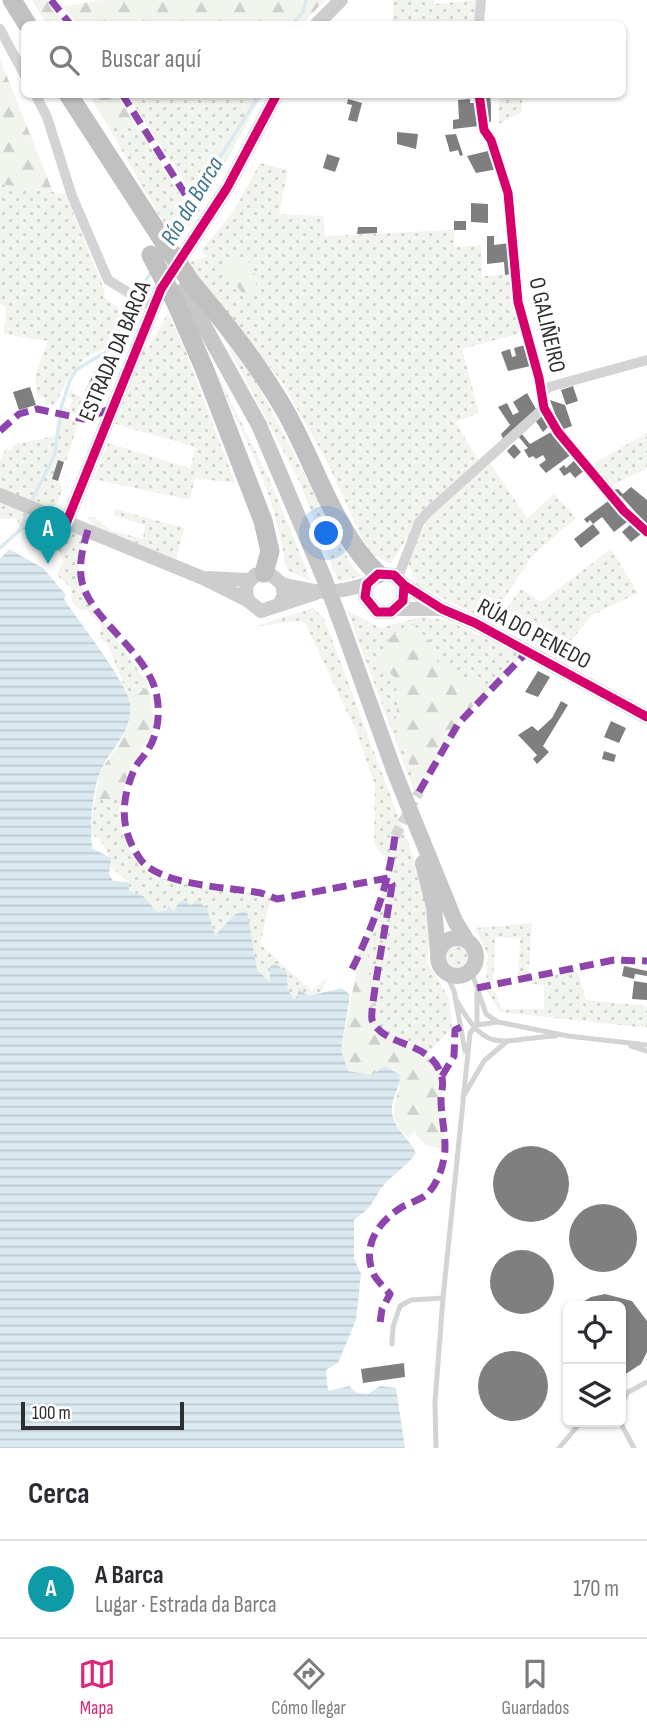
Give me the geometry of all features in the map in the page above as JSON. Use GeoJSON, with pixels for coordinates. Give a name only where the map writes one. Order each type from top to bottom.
{"type":"FeatureCollection","features":[{"type":"Feature","properties":{"kind":"highway"},"geometry":{"type":"LineString","coordinates":[[12,0],[25,21]]}},
{"type":"Feature","properties":{"kind":"highway"},"geometry":{"type":"LineString","coordinates":[[70,98],[183,291],[204,368],[263,521],[270,551],[256,576]]}},
{"type":"Feature","properties":{"kind":"highway"},"geometry":{"type":"LineString","coordinates":[[183,291],[230,329],[271,388],[372,579]]}},
{"type":"Feature","properties":{"kind":"main road"},"geometry":{"type":"LineString","coordinates":[[183,291],[259,425],[324,578],[396,773],[455,921],[472,944],[477,956],[471,970],[459,976],[446,973],[439,964],[434,907],[396,773]]}},
{"type":"Feature","properties":{"kind":"main road"},"geometry":{"type":"LineString","coordinates":[[438,952],[449,939],[466,939]]}},
{"type":"Feature","properties":{"kind":"street"},"geometry":{"type":"LineString","coordinates":[[320,21],[341,0]]}},
{"type":"Feature","properties":{"kind":"street"},"geometry":{"type":"LineString","coordinates":[[479,21],[481,0]]}},
{"type":"Feature","properties":{"kind":"street"},"geometry":{"type":"LineString","coordinates":[[0,29],[21,68]]}},
{"type":"Feature","properties":{"kind":"street"},"geometry":{"type":"LineString","coordinates":[[37,98],[47,117],[72,196],[107,281],[152,307]]}},
{"type":"Feature","properties":{"kind":"street","name":"ESTRADA DA BARCA"},"geometry":{"type":"LineString","coordinates":[[67,521],[152,307],[182,254],[227,188],[274,98]]}},
{"type":"Feature","properties":{"kind":"street","name":"O GALIÑEIRO"},"geometry":{"type":"LineString","coordinates":[[480,98],[484,130],[491,140],[508,193],[518,302],[544,408],[570,447],[624,511],[647,532]]}},
{"type":"Feature","properties":{"kind":"street"},"geometry":{"type":"LineString","coordinates":[[542,393],[549,387],[647,360]]}},
{"type":"Feature","properties":{"kind":"street"},"geometry":{"type":"LineString","coordinates":[[282,583],[316,593],[338,593],[367,603],[377,612],[397,609],[405,596],[401,581],[419,523],[544,408]]}},
{"type":"Feature","properties":{"kind":"street"},"geometry":{"type":"LineString","coordinates":[[0,495],[203,578],[247,600],[261,611],[316,593]]}},
{"type":"Feature","properties":{"kind":"street"},"geometry":{"type":"LineString","coordinates":[[338,593],[390,573],[401,581]]}},
{"type":"Feature","properties":{"kind":"street"},"geometry":{"type":"LineString","coordinates":[[203,578],[275,575],[282,583],[284,595],[279,606]]}},
{"type":"Feature","properties":{"kind":"street"},"geometry":{"type":"LineString","coordinates":[[247,600],[245,590],[256,576]]}},
{"type":"Feature","properties":{"kind":"street"},"geometry":{"type":"LineString","coordinates":[[367,603],[372,579]]}},
{"type":"Feature","properties":{"kind":"street","name":"RÚA DO PENEDO"},"geometry":{"type":"LineString","coordinates":[[401,581],[442,609],[475,623],[647,717]]}},
{"type":"Feature","properties":{"kind":"street","name":"RÚA DO PENEDO"},"geometry":{"type":"LineString","coordinates":[[397,609],[442,609]]}},
{"type":"Feature","properties":{"kind":"lane"},"geometry":{"type":"LineString","coordinates":[[471,970],[486,1014],[498,1022],[568,1036],[647,1045]]}},
{"type":"Feature","properties":{"kind":"lane"},"geometry":{"type":"LineString","coordinates":[[446,973],[457,1001],[474,1027],[498,1042],[568,1036]]}},
{"type":"Feature","properties":{"kind":"lane"},"geometry":{"type":"LineString","coordinates":[[436,1448],[435,1402],[443,1298],[461,1100],[466,1058],[474,1027],[477,990]]}},
{"type":"Feature","properties":{"kind":"lane"},"geometry":{"type":"LineString","coordinates":[[457,1001],[466,1058]]}},
{"type":"Feature","properties":{"kind":"lane"},"geometry":{"type":"LineString","coordinates":[[474,1027],[498,1022]]}},
{"type":"Feature","properties":{"kind":"lane"},"geometry":{"type":"LineString","coordinates":[[461,1100],[484,1061],[508,1041]]}},
{"type":"Feature","properties":{"kind":"lane"},"geometry":{"type":"LineString","coordinates":[[618,1042],[647,1051]]}},
{"type":"Feature","properties":{"kind":"lane"},"geometry":{"type":"LineString","coordinates":[[392,1344],[393,1327],[400,1306],[411,1300],[443,1298]]}},
{"type":"Feature","properties":{"kind":"lane"},"geometry":{"type":"LineString","coordinates":[[626,1396],[628,1392],[647,1382]]}},
{"type":"Feature","properties":{"kind":"lane"},"geometry":{"type":"LineString","coordinates":[[559,1448],[577,1427]]}},
{"type":"Feature","properties":{"kind":"lane"},"geometry":{"type":"LineString","coordinates":[[623,1427],[634,1448]]}},
{"type":"Feature","properties":{"kind":"green space"},"geometry":{"type":"Polygon","coordinates":[[[32,0],[47,0],[63,21],[45,21],[32,0]]]}},
{"type":"Feature","properties":{"kind":"green space"},"geometry":{"type":"Polygon","coordinates":[[[102,0],[325,0],[305,21],[75,21],[63,6],[102,0]]]}},
{"type":"Feature","properties":{"kind":"green space"},"geometry":{"type":"Polygon","coordinates":[[[394,0],[434,0],[435,4],[476,0],[474,21],[392,21],[394,0]]]}},
{"type":"Feature","properties":{"kind":"green space"},"geometry":{"type":"Polygon","coordinates":[[[0,59],[53,192],[0,184],[0,59]]]}},
{"type":"Feature","properties":{"kind":"green space"},"geometry":{"type":"Polygon","coordinates":[[[91,98],[118,98],[140,129],[108,126],[91,98]]]}},
{"type":"Feature","properties":{"kind":"green space"},"geometry":{"type":"Polygon","coordinates":[[[129,98],[255,98],[189,188],[129,98]]]}},
{"type":"Feature","properties":{"kind":"green space"},"geometry":{"type":"Polygon","coordinates":[[[254,98],[260,98],[202,204],[195,201],[189,188],[254,98]]]}},
{"type":"Feature","properties":{"kind":"green space"},"geometry":{"type":"Polygon","coordinates":[[[499,98],[522,98],[522,112],[499,124],[499,98]]]}},
{"type":"Feature","properties":{"kind":"green space"},"geometry":{"type":"Polygon","coordinates":[[[108,126],[140,129],[190,212],[191,224],[177,239],[169,233],[108,126]]]}},
{"type":"Feature","properties":{"kind":"green space"},"geometry":{"type":"Polygon","coordinates":[[[260,163],[288,170],[279,214],[323,216],[325,236],[454,230],[454,247],[481,245],[482,276],[512,274],[521,333],[462,349],[479,413],[455,422],[480,462],[423,512],[391,564],[370,553],[324,456],[282,382],[195,276],[189,263],[207,256],[201,251],[233,212],[260,163]]]}},
{"type":"Feature","properties":{"kind":"green space"},"geometry":{"type":"Polygon","coordinates":[[[0,184],[65,194],[105,291],[103,296],[118,308],[120,316],[104,349],[79,364],[68,379],[55,406],[45,405],[45,397],[38,398],[35,376],[48,341],[4,334],[6,306],[0,304],[0,184]]]}},
{"type":"Feature","properties":{"kind":"green space"},"geometry":{"type":"Polygon","coordinates":[[[247,258],[257,279],[254,294],[244,295],[223,269],[232,259],[247,258]]]}},
{"type":"Feature","properties":{"kind":"green space"},"geometry":{"type":"Polygon","coordinates":[[[168,313],[186,352],[235,483],[195,478],[190,500],[94,479],[108,443],[190,468],[196,447],[115,424],[144,348],[148,349],[168,313]]]}},
{"type":"Feature","properties":{"kind":"green space"},"geometry":{"type":"Polygon","coordinates":[[[219,329],[256,381],[352,566],[362,576],[338,581],[300,483],[219,329]]]}},
{"type":"Feature","properties":{"kind":"green space"},"geometry":{"type":"Polygon","coordinates":[[[204,348],[269,478],[311,581],[289,571],[285,565],[281,538],[264,482],[204,348]]]}},
{"type":"Feature","properties":{"kind":"green space"},"geometry":{"type":"Polygon","coordinates":[[[74,383],[71,393],[87,399],[81,415],[62,411],[62,406],[68,409],[73,400],[67,396],[74,383]]]}},
{"type":"Feature","properties":{"kind":"green space"},"geometry":{"type":"Polygon","coordinates":[[[59,415],[79,422],[66,461],[58,461],[53,479],[58,481],[63,489],[55,506],[50,509],[0,488],[0,461],[7,446],[8,450],[13,448],[12,445],[55,436],[59,415]]]}},
{"type":"Feature","properties":{"kind":"green space"},"geometry":{"type":"Polygon","coordinates":[[[647,433],[647,468],[609,487],[591,465],[647,433]]]}},
{"type":"Feature","properties":{"kind":"green space"},"geometry":{"type":"Polygon","coordinates":[[[490,463],[527,518],[554,494],[576,518],[533,555],[489,621],[417,585],[408,562],[429,517],[490,463]]]}},
{"type":"Feature","properties":{"kind":"green space"},"geometry":{"type":"Polygon","coordinates":[[[0,501],[47,519],[44,526],[57,532],[62,525],[84,536],[77,559],[83,593],[149,685],[130,701],[108,645],[99,638],[102,626],[86,610],[80,610],[72,602],[71,588],[57,575],[63,560],[58,551],[23,538],[17,518],[0,519],[0,501]]]}},
{"type":"Feature","properties":{"kind":"green space"},"geometry":{"type":"Polygon","coordinates":[[[115,509],[184,528],[176,559],[95,527],[87,517],[95,517],[109,530],[143,539],[145,525],[113,515],[115,509]]]}},
{"type":"Feature","properties":{"kind":"green space"},"geometry":{"type":"Polygon","coordinates":[[[611,549],[638,593],[592,615],[558,657],[495,624],[521,589],[541,602],[611,549]]]}},
{"type":"Feature","properties":{"kind":"green space"},"geometry":{"type":"Polygon","coordinates":[[[313,608],[324,618],[422,880],[431,924],[427,962],[449,998],[452,1028],[427,1054],[382,1033],[373,1021],[370,1009],[372,980],[365,942],[391,868],[374,844],[375,785],[357,733],[305,623],[297,621],[252,627],[313,608]]]}},
{"type":"Feature","properties":{"kind":"green space"},"geometry":{"type":"Polygon","coordinates":[[[347,610],[380,628],[421,617],[447,620],[522,656],[488,689],[437,663],[429,640],[379,662],[394,677],[398,697],[395,725],[419,792],[416,796],[347,610]]]}},
{"type":"Feature","properties":{"kind":"green space"},"geometry":{"type":"Polygon","coordinates":[[[413,624],[429,640],[438,663],[488,689],[458,724],[419,792],[395,725],[398,697],[394,677],[379,662],[390,638],[413,624]]]}},
{"type":"Feature","properties":{"kind":"green space"},"geometry":{"type":"Polygon","coordinates":[[[149,685],[154,730],[129,769],[121,799],[95,799],[100,771],[119,745],[129,723],[130,701],[149,685]]]}},
{"type":"Feature","properties":{"kind":"green space"},"geometry":{"type":"Polygon","coordinates":[[[95,799],[121,799],[120,821],[126,842],[138,861],[153,877],[271,897],[260,944],[312,991],[327,977],[321,992],[308,996],[298,989],[298,998],[294,999],[288,990],[287,973],[276,963],[270,967],[271,982],[257,970],[253,952],[235,914],[214,935],[207,909],[191,905],[174,912],[157,912],[143,896],[129,891],[128,882],[110,866],[105,847],[90,833],[95,799]]]}},
{"type":"Feature","properties":{"kind":"green space"},"geometry":{"type":"Polygon","coordinates":[[[532,923],[528,978],[578,971],[586,1000],[647,1006],[647,1028],[500,1012],[487,991],[495,991],[501,1009],[544,1009],[544,985],[518,982],[520,939],[495,937],[493,982],[486,983],[488,955],[475,928],[532,923]]]}},
{"type":"Feature","properties":{"kind":"green space"},"geometry":{"type":"Polygon","coordinates":[[[365,942],[372,980],[373,1021],[383,1033],[425,1053],[436,1065],[442,1080],[445,1150],[425,1145],[414,1132],[409,1138],[398,1127],[394,1109],[400,1088],[392,1071],[385,1067],[372,1075],[348,1071],[341,1050],[356,974],[352,969],[365,942]]]}},
{"type":"Feature","properties":{"kind":"green space"},"geometry":{"type":"Polygon","coordinates":[[[457,945],[465,949],[469,957],[465,965],[457,969],[449,965],[445,957],[449,949],[457,945]]]}},
{"type":"Feature","properties":{"kind":"shaded area"},"geometry":{"type":"Polygon","coordinates":[[[9,549],[43,568],[66,595],[64,599],[112,667],[130,703],[125,731],[98,777],[92,810],[93,849],[111,858],[109,874],[113,881],[128,882],[129,891],[143,896],[157,912],[165,911],[169,906],[174,912],[179,902],[184,900],[191,905],[197,900],[207,909],[215,935],[235,914],[247,911],[257,970],[270,982],[270,967],[275,963],[287,973],[288,990],[294,999],[298,998],[298,988],[308,996],[342,988],[350,995],[341,1050],[348,1071],[372,1075],[385,1066],[400,1075],[392,1104],[392,1115],[416,1153],[383,1185],[372,1204],[354,1220],[354,1258],[361,1274],[356,1320],[338,1363],[326,1370],[328,1391],[349,1386],[357,1393],[368,1394],[380,1386],[396,1388],[405,1448],[0,1448],[0,559],[9,549]]]}},
{"type":"Feature","properties":{"kind":"building"},"geometry":{"type":"Polygon","coordinates":[[[483,98],[490,98],[491,122],[486,123],[483,98]]]}},
{"type":"Feature","properties":{"kind":"building"},"geometry":{"type":"Polygon","coordinates":[[[348,99],[362,103],[357,122],[348,120],[352,105],[347,104],[348,99]]]}},
{"type":"Feature","properties":{"kind":"building"},"geometry":{"type":"Polygon","coordinates":[[[470,99],[470,103],[478,103],[479,126],[453,129],[453,120],[459,119],[458,100],[470,99]]]}},
{"type":"Feature","properties":{"kind":"building"},"geometry":{"type":"Polygon","coordinates":[[[397,132],[418,134],[416,149],[397,144],[397,132]]]}},
{"type":"Feature","properties":{"kind":"building"},"geometry":{"type":"Polygon","coordinates":[[[456,134],[463,155],[460,156],[458,150],[450,152],[445,135],[456,134]]]}},
{"type":"Feature","properties":{"kind":"building"},"geometry":{"type":"Polygon","coordinates":[[[488,151],[490,158],[494,157],[498,169],[476,173],[467,156],[488,151]]]}},
{"type":"Feature","properties":{"kind":"building"},"geometry":{"type":"Polygon","coordinates":[[[327,154],[340,158],[335,172],[323,168],[327,154]]]}},
{"type":"Feature","properties":{"kind":"building"},"geometry":{"type":"Polygon","coordinates":[[[471,203],[488,204],[488,223],[471,222],[471,203]]]}},
{"type":"Feature","properties":{"kind":"building"},"geometry":{"type":"Polygon","coordinates":[[[454,221],[466,221],[466,230],[454,230],[454,221]]]}},
{"type":"Feature","properties":{"kind":"building"},"geometry":{"type":"Polygon","coordinates":[[[358,227],[377,227],[377,233],[357,234],[358,227]]]}},
{"type":"Feature","properties":{"kind":"building"},"geometry":{"type":"Polygon","coordinates":[[[487,236],[494,236],[494,245],[510,243],[512,274],[505,275],[504,262],[487,264],[487,236]]]}},
{"type":"Feature","properties":{"kind":"building"},"geometry":{"type":"Polygon","coordinates":[[[525,345],[531,366],[508,371],[501,352],[510,349],[512,357],[516,356],[514,348],[525,345]]]}},
{"type":"Feature","properties":{"kind":"building"},"geometry":{"type":"Polygon","coordinates":[[[95,371],[109,378],[104,390],[97,387],[93,395],[85,391],[95,371]]]}},
{"type":"Feature","properties":{"kind":"building"},"geometry":{"type":"Polygon","coordinates":[[[573,386],[578,401],[566,405],[561,390],[573,386]]]}},
{"type":"Feature","properties":{"kind":"building"},"geometry":{"type":"Polygon","coordinates":[[[30,387],[36,405],[19,410],[13,392],[30,387]]]}},
{"type":"Feature","properties":{"kind":"building"},"geometry":{"type":"Polygon","coordinates":[[[527,393],[536,409],[504,441],[501,434],[510,425],[498,407],[507,403],[513,415],[519,412],[513,402],[527,393]]]}},
{"type":"Feature","properties":{"kind":"building"},"geometry":{"type":"Polygon","coordinates":[[[550,400],[565,405],[572,426],[561,430],[550,400]]]}},
{"type":"Feature","properties":{"kind":"building"},"geometry":{"type":"Polygon","coordinates":[[[541,416],[549,426],[543,432],[535,420],[541,416]]]}},
{"type":"Feature","properties":{"kind":"building"},"geometry":{"type":"Polygon","coordinates":[[[553,431],[572,454],[546,473],[539,465],[546,460],[543,455],[536,459],[533,456],[529,458],[524,450],[528,448],[518,436],[521,433],[530,444],[553,431]]]}},
{"type":"Feature","properties":{"kind":"building"},"geometry":{"type":"Polygon","coordinates":[[[514,444],[521,452],[514,459],[507,451],[514,444]]]}},
{"type":"Feature","properties":{"kind":"building"},"geometry":{"type":"Polygon","coordinates":[[[576,459],[585,470],[575,478],[570,472],[564,476],[559,469],[564,465],[566,468],[576,459]]]}},
{"type":"Feature","properties":{"kind":"building"},"geometry":{"type":"Polygon","coordinates":[[[58,460],[64,462],[58,481],[52,479],[58,460]]]}},
{"type":"Feature","properties":{"kind":"building"},"geometry":{"type":"Polygon","coordinates":[[[631,487],[647,500],[647,525],[621,496],[618,498],[611,490],[618,489],[623,494],[631,487]]]}},
{"type":"Feature","properties":{"kind":"building"},"geometry":{"type":"Polygon","coordinates":[[[611,499],[627,522],[614,532],[602,517],[593,524],[590,520],[587,523],[584,519],[611,499]]]}},
{"type":"Feature","properties":{"kind":"building"},"geometry":{"type":"Polygon","coordinates":[[[632,523],[641,534],[631,542],[622,532],[632,523]]]}},
{"type":"Feature","properties":{"kind":"building"},"geometry":{"type":"Polygon","coordinates":[[[593,524],[600,533],[581,548],[574,539],[593,524]]]}},
{"type":"Feature","properties":{"kind":"building"},"geometry":{"type":"Polygon","coordinates":[[[538,671],[550,677],[538,697],[525,692],[538,671]]]}},
{"type":"Feature","properties":{"kind":"building"},"geometry":{"type":"Polygon","coordinates":[[[561,701],[568,705],[543,746],[549,752],[537,764],[533,759],[537,755],[518,735],[532,726],[538,731],[552,718],[561,701]]]}},
{"type":"Feature","properties":{"kind":"building"},"geometry":{"type":"Polygon","coordinates":[[[611,721],[626,728],[619,743],[604,737],[611,721]]]}},
{"type":"Feature","properties":{"kind":"building"},"geometry":{"type":"Polygon","coordinates":[[[604,751],[616,755],[614,762],[602,759],[604,751]]]}},
{"type":"Feature","properties":{"kind":"building"},"geometry":{"type":"Polygon","coordinates":[[[624,966],[647,971],[647,976],[635,974],[634,979],[622,976],[624,966]]]}},
{"type":"Feature","properties":{"kind":"building"},"geometry":{"type":"Polygon","coordinates":[[[634,981],[647,983],[647,1000],[632,999],[634,981]]]}},
{"type":"Feature","properties":{"kind":"building"},"geometry":{"type":"Polygon","coordinates":[[[531,1146],[545,1149],[558,1157],[566,1170],[569,1184],[566,1198],[558,1211],[545,1219],[531,1222],[517,1219],[504,1211],[496,1198],[493,1184],[496,1170],[504,1157],[517,1149],[531,1146]]]}},
{"type":"Feature","properties":{"kind":"building"},"geometry":{"type":"Polygon","coordinates":[[[610,1204],[631,1219],[637,1231],[635,1251],[627,1262],[610,1272],[596,1272],[579,1262],[571,1251],[569,1231],[579,1214],[590,1206],[610,1204]]]}},
{"type":"Feature","properties":{"kind":"building"},"geometry":{"type":"Polygon","coordinates":[[[522,1250],[545,1259],[554,1282],[545,1305],[522,1314],[499,1305],[490,1282],[499,1259],[522,1250]]]}},
{"type":"Feature","properties":{"kind":"building"},"geometry":{"type":"Polygon","coordinates":[[[605,1294],[632,1301],[647,1321],[647,1352],[641,1364],[626,1374],[626,1301],[584,1301],[605,1294]]]}},
{"type":"Feature","properties":{"kind":"building"},"geometry":{"type":"Polygon","coordinates":[[[513,1351],[538,1361],[548,1386],[538,1411],[513,1421],[488,1411],[478,1386],[488,1361],[513,1351]]]}},
{"type":"Feature","properties":{"kind":"building"},"geometry":{"type":"Polygon","coordinates":[[[404,1363],[405,1377],[363,1383],[361,1369],[404,1363]]]}},
{"type":"Feature","properties":{"kind":"waterway","name":"Río da Barca"},"geometry":{"type":"LineString","coordinates":[[296,21],[303,12],[306,0]]}},
{"type":"Feature","properties":{"kind":"waterway","name":"Río da Barca"},"geometry":{"type":"LineString","coordinates":[[169,237],[257,98]]}},
{"type":"Feature","properties":{"kind":"waterway","name":"Río da Barca"},"geometry":{"type":"LineString","coordinates":[[60,411],[70,380],[77,369],[106,352],[151,272]]}},
{"type":"Feature","properties":{"kind":"waterway","name":"Río da Barca"},"geometry":{"type":"LineString","coordinates":[[31,502],[55,454],[60,415]]}},
{"type":"Feature","properties":{"kind":"waterway","name":"Río da Barca"},"geometry":{"type":"LineString","coordinates":[[0,548],[20,530],[28,512]]}},
{"type":"Feature","properties":{"kind":"tunnel"},"geometry":{"type":"LineString","coordinates":[[395,836],[419,792]]}},
{"type":"Feature","properties":{"kind":"marked path"},"geometry":{"type":"LineString","coordinates":[[51,0],[68,21]]}},
{"type":"Feature","properties":{"kind":"marked path"},"geometry":{"type":"LineString","coordinates":[[125,98],[204,224]]}},
{"type":"Feature","properties":{"kind":"marked path"},"geometry":{"type":"LineString","coordinates":[[0,431],[19,414],[37,409],[84,419],[110,409]]}},
{"type":"Feature","properties":{"kind":"marked path"},"geometry":{"type":"LineString","coordinates":[[88,530],[83,549],[82,582],[97,610],[144,666],[157,697],[156,730],[147,751],[134,770],[126,794],[126,828],[141,860],[151,869],[179,880],[261,893],[277,899],[388,878],[392,884],[372,1020],[387,1036],[419,1050],[437,1066],[443,1081],[441,1105],[445,1147],[440,1173],[430,1191],[393,1213],[374,1235],[370,1263],[378,1281],[390,1294],[382,1309],[380,1323]]}},
{"type":"Feature","properties":{"kind":"marked path"},"geometry":{"type":"LineString","coordinates":[[419,792],[458,724],[527,652]]}},
{"type":"Feature","properties":{"kind":"marked path"},"geometry":{"type":"LineString","coordinates":[[352,969],[379,904],[389,871],[395,836]]}},
{"type":"Feature","properties":{"kind":"marked path"},"geometry":{"type":"LineString","coordinates":[[477,988],[614,960],[647,961]]}},
{"type":"Feature","properties":{"kind":"marked path"},"geometry":{"type":"LineString","coordinates":[[442,1076],[454,1056],[455,1030],[461,1027]]}},
{"type":"Feature","properties":{"kind":"cycle path"},"geometry":{"type":"LineString","coordinates":[[67,521],[161,289],[227,188],[275,98]]}},
{"type":"Feature","properties":{"kind":"cycle path"},"geometry":{"type":"LineString","coordinates":[[480,98],[484,130],[491,140],[508,193],[518,302],[539,378],[544,408],[558,432],[624,511],[647,532]]}},
{"type":"Feature","properties":{"kind":"cycle path"},"geometry":{"type":"LineString","coordinates":[[404,585],[403,601],[391,612],[377,612],[365,597],[367,584],[378,574],[394,575],[404,585],[442,609],[475,623],[647,717]]}},
{"type":"Feature","properties":{"kind":"place","name":"A Barca"},"geometry":{"type":"Point","coordinates":[48,564]}}]}
